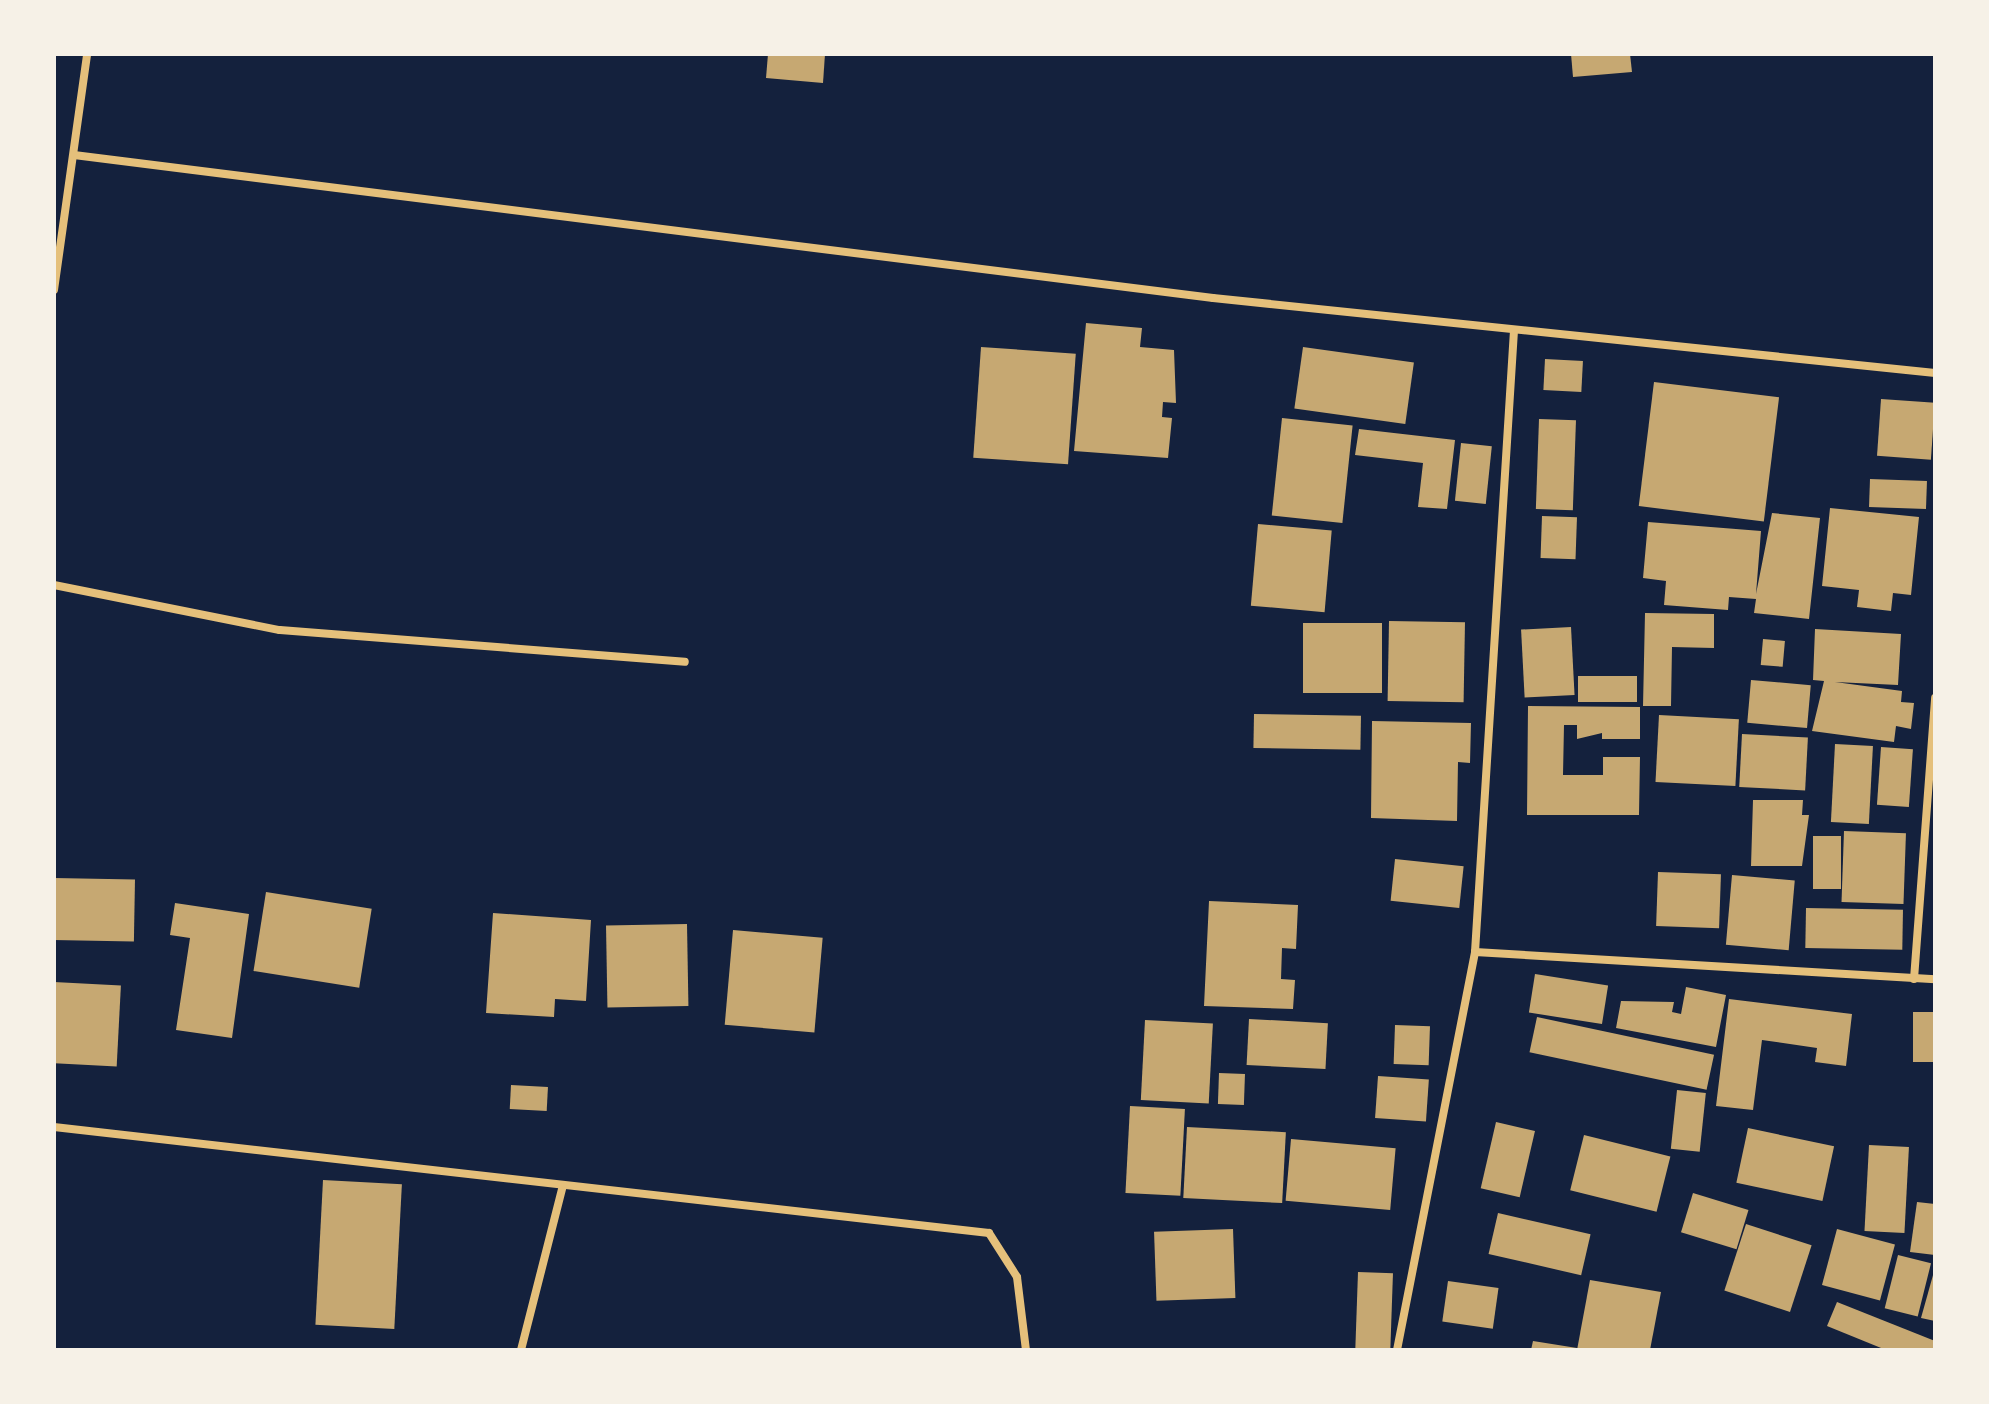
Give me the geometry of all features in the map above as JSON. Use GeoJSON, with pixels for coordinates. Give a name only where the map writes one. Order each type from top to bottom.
{"type":"FeatureCollection","features":[{"type":"Feature","properties":{"kind":"street"},"geometry":{"type":"LineString","coordinates":[[54,290],[87,54]]}},
{"type":"Feature","properties":{"kind":"street"},"geometry":{"type":"LineString","coordinates":[[74,155],[1514,330],[1935,373]]}},
{"type":"Feature","properties":{"kind":"street"},"geometry":{"type":"LineString","coordinates":[[1397,1350],[1475,952],[1514,330]]}},
{"type":"Feature","properties":{"kind":"street"},"geometry":{"type":"LineString","coordinates":[[54,585],[280,630],[685,662]]}},
{"type":"Feature","properties":{"kind":"street"},"geometry":{"type":"LineString","coordinates":[[1914,979],[1935,698]]}},
{"type":"Feature","properties":{"kind":"street"},"geometry":{"type":"LineString","coordinates":[[1475,952],[1935,979]]}},
{"type":"Feature","properties":{"kind":"street"},"geometry":{"type":"LineString","coordinates":[[54,1127],[989,1233],[1017,1277],[1026,1350]]}},
{"type":"Feature","properties":{"kind":"street"},"geometry":{"type":"LineString","coordinates":[[521,1350],[563,1185]]}},
{"type":"Feature","properties":{"kind":"building"},"geometry":{"type":"Polygon","coordinates":[[[768,54],[825,54],[823,83],[766,78],[768,54]]]}},
{"type":"Feature","properties":{"kind":"building"},"geometry":{"type":"Polygon","coordinates":[[[1571,54],[1630,54],[1632,72],[1573,77],[1571,54]]]}},
{"type":"Feature","properties":{"kind":"building"},"geometry":{"type":"Polygon","coordinates":[[[1086,323],[1142,328],[1140,347],[1174,350],[1176,403],[1163,402],[1162,417],[1172,418],[1168,458],[1074,451],[1086,323]]]}},
{"type":"Feature","properties":{"kind":"building"},"geometry":{"type":"Polygon","coordinates":[[[981,347],[1076,354],[1068,464],[973,458],[981,347]]]}},
{"type":"Feature","properties":{"kind":"building"},"geometry":{"type":"Polygon","coordinates":[[[1303,347],[1414,363],[1405,424],[1294,408],[1303,347]]]}},
{"type":"Feature","properties":{"kind":"building"},"geometry":{"type":"Polygon","coordinates":[[[1545,359],[1583,361],[1581,392],[1543,390],[1545,359]]]}},
{"type":"Feature","properties":{"kind":"building"},"geometry":{"type":"Polygon","coordinates":[[[1654,382],[1779,397],[1764,521],[1639,506],[1654,382]]]}},
{"type":"Feature","properties":{"kind":"building"},"geometry":{"type":"Polygon","coordinates":[[[1881,399],[1935,403],[1931,460],[1877,456],[1881,399]]]}},
{"type":"Feature","properties":{"kind":"building"},"geometry":{"type":"Polygon","coordinates":[[[1282,418],[1353,425],[1342,523],[1272,515],[1282,418]]]}},
{"type":"Feature","properties":{"kind":"building"},"geometry":{"type":"Polygon","coordinates":[[[1539,419],[1576,420],[1573,510],[1536,509],[1539,419]]]}},
{"type":"Feature","properties":{"kind":"building"},"geometry":{"type":"Polygon","coordinates":[[[1359,429],[1455,440],[1447,509],[1418,507],[1423,463],[1355,455],[1359,429]]]}},
{"type":"Feature","properties":{"kind":"building"},"geometry":{"type":"Polygon","coordinates":[[[1461,443],[1492,446],[1486,504],[1455,501],[1461,443]]]}},
{"type":"Feature","properties":{"kind":"building"},"geometry":{"type":"Polygon","coordinates":[[[1870,479],[1927,481],[1926,509],[1869,507],[1870,479]]]}},
{"type":"Feature","properties":{"kind":"building"},"geometry":{"type":"Polygon","coordinates":[[[1830,508],[1919,517],[1911,595],[1893,593],[1891,611],[1857,607],[1859,590],[1822,586],[1830,508]]]}},
{"type":"Feature","properties":{"kind":"building"},"geometry":{"type":"Polygon","coordinates":[[[1772,513],[1820,518],[1809,619],[1754,613],[1756,599],[1729,597],[1728,610],[1664,605],[1666,581],[1643,578],[1648,522],[1761,531],[1756,594],[1772,513]]]}},
{"type":"Feature","properties":{"kind":"building"},"geometry":{"type":"Polygon","coordinates":[[[1542,516],[1577,517],[1576,559],[1541,558],[1542,516]]]}},
{"type":"Feature","properties":{"kind":"building"},"geometry":{"type":"Polygon","coordinates":[[[1258,524],[1332,530],[1325,612],[1251,606],[1258,524]]]}},
{"type":"Feature","properties":{"kind":"building"},"geometry":{"type":"Polygon","coordinates":[[[1645,613],[1714,614],[1714,648],[1672,647],[1671,706],[1643,706],[1645,613]]]}},
{"type":"Feature","properties":{"kind":"building"},"geometry":{"type":"Polygon","coordinates":[[[1389,621],[1465,622],[1464,702],[1388,701],[1389,621]]]}},
{"type":"Feature","properties":{"kind":"building"},"geometry":{"type":"Polygon","coordinates":[[[1303,623],[1382,623],[1382,693],[1303,693],[1303,623]]]}},
{"type":"Feature","properties":{"kind":"building"},"geometry":{"type":"Polygon","coordinates":[[[1571,627],[1575,695],[1525,698],[1521,630],[1571,627]]]}},
{"type":"Feature","properties":{"kind":"building"},"geometry":{"type":"Polygon","coordinates":[[[1815,629],[1901,634],[1898,685],[1835,682],[1902,691],[1901,702],[1914,703],[1911,729],[1896,726],[1894,742],[1812,731],[1824,681],[1813,680],[1815,629]]]}},
{"type":"Feature","properties":{"kind":"building"},"geometry":{"type":"Polygon","coordinates":[[[1763,639],[1785,641],[1783,667],[1761,665],[1763,639]]]}},
{"type":"Feature","properties":{"kind":"building"},"geometry":{"type":"Polygon","coordinates":[[[1578,676],[1637,676],[1637,702],[1578,702],[1578,676]]]}},
{"type":"Feature","properties":{"kind":"building"},"geometry":{"type":"Polygon","coordinates":[[[1751,680],[1811,685],[1807,728],[1747,723],[1751,680]]]}},
{"type":"Feature","properties":{"kind":"building"},"geometry":{"type":"Polygon","coordinates":[[[1528,706],[1640,707],[1640,739],[1602,739],[1602,733],[1577,739],[1577,725],[1564,725],[1563,775],[1603,775],[1603,757],[1640,757],[1639,815],[1527,815],[1528,706]]]}},
{"type":"Feature","properties":{"kind":"building"},"geometry":{"type":"Polygon","coordinates":[[[1254,714],[1361,716],[1360,750],[1253,748],[1254,714]]]}},
{"type":"Feature","properties":{"kind":"building"},"geometry":{"type":"Polygon","coordinates":[[[1659,715],[1739,719],[1735,786],[1655,782],[1659,715]]]}},
{"type":"Feature","properties":{"kind":"building"},"geometry":{"type":"Polygon","coordinates":[[[1372,721],[1471,723],[1470,763],[1458,762],[1457,821],[1371,818],[1372,721]]]}},
{"type":"Feature","properties":{"kind":"building"},"geometry":{"type":"Polygon","coordinates":[[[1742,734],[1808,737],[1805,790],[1739,787],[1742,734]]]}},
{"type":"Feature","properties":{"kind":"building"},"geometry":{"type":"Polygon","coordinates":[[[1835,744],[1873,746],[1869,824],[1831,822],[1835,744]]]}},
{"type":"Feature","properties":{"kind":"building"},"geometry":{"type":"Polygon","coordinates":[[[1881,747],[1913,749],[1909,807],[1877,805],[1881,747]]]}},
{"type":"Feature","properties":{"kind":"building"},"geometry":{"type":"Polygon","coordinates":[[[1753,800],[1803,800],[1802,815],[1809,815],[1802,866],[1751,866],[1753,800]]]}},
{"type":"Feature","properties":{"kind":"building"},"geometry":{"type":"Polygon","coordinates":[[[1844,831],[1906,833],[1903,904],[1842,902],[1844,831]]]}},
{"type":"Feature","properties":{"kind":"building"},"geometry":{"type":"Polygon","coordinates":[[[1813,836],[1841,836],[1841,889],[1813,889],[1813,836]]]}},
{"type":"Feature","properties":{"kind":"building"},"geometry":{"type":"Polygon","coordinates":[[[1395,859],[1464,866],[1459,908],[1391,901],[1395,859]]]}},
{"type":"Feature","properties":{"kind":"building"},"geometry":{"type":"Polygon","coordinates":[[[1658,872],[1721,874],[1719,928],[1656,926],[1658,872]]]}},
{"type":"Feature","properties":{"kind":"building"},"geometry":{"type":"Polygon","coordinates":[[[1732,875],[1795,880],[1789,950],[1726,945],[1732,875]]]}},
{"type":"Feature","properties":{"kind":"building"},"geometry":{"type":"Polygon","coordinates":[[[54,878],[135,879],[134,941],[54,940],[54,878]]]}},
{"type":"Feature","properties":{"kind":"building"},"geometry":{"type":"Polygon","coordinates":[[[266,892],[372,909],[359,988],[253,971],[266,892]]]}},
{"type":"Feature","properties":{"kind":"building"},"geometry":{"type":"Polygon","coordinates":[[[1209,901],[1298,905],[1296,949],[1282,948],[1281,979],[1295,980],[1293,1009],[1204,1006],[1209,901]]]}},
{"type":"Feature","properties":{"kind":"building"},"geometry":{"type":"Polygon","coordinates":[[[175,903],[249,914],[232,1038],[176,1030],[190,938],[170,935],[175,903]]]}},
{"type":"Feature","properties":{"kind":"building"},"geometry":{"type":"Polygon","coordinates":[[[1806,908],[1903,910],[1902,950],[1805,948],[1806,908]]]}},
{"type":"Feature","properties":{"kind":"building"},"geometry":{"type":"Polygon","coordinates":[[[493,913],[591,920],[586,1001],[555,999],[554,1017],[486,1013],[493,913]]]}},
{"type":"Feature","properties":{"kind":"building"},"geometry":{"type":"Polygon","coordinates":[[[687,924],[688,1006],[607,1007],[606,925],[687,924]]]}},
{"type":"Feature","properties":{"kind":"building"},"geometry":{"type":"Polygon","coordinates":[[[733,930],[823,938],[814,1032],[725,1025],[733,930]]]}},
{"type":"Feature","properties":{"kind":"building"},"geometry":{"type":"Polygon","coordinates":[[[1535,974],[1608,986],[1602,1024],[1529,1013],[1535,974]]]}},
{"type":"Feature","properties":{"kind":"building"},"geometry":{"type":"Polygon","coordinates":[[[54,982],[121,986],[117,1066],[54,1063],[54,982]]]}},
{"type":"Feature","properties":{"kind":"building"},"geometry":{"type":"Polygon","coordinates":[[[1686,987],[1726,995],[1716,1047],[1616,1028],[1621,1001],[1674,1002],[1672,1012],[1681,1014],[1686,987]]]}},
{"type":"Feature","properties":{"kind":"building"},"geometry":{"type":"Polygon","coordinates":[[[1729,999],[1852,1014],[1846,1066],[1815,1062],[1817,1048],[1762,1040],[1753,1110],[1716,1106],[1729,999]]]}},
{"type":"Feature","properties":{"kind":"building"},"geometry":{"type":"Polygon","coordinates":[[[1913,1012],[1935,1012],[1935,1062],[1913,1062],[1913,1012]]]}},
{"type":"Feature","properties":{"kind":"building"},"geometry":{"type":"Polygon","coordinates":[[[1537,1017],[1714,1055],[1707,1090],[1530,1052],[1537,1017]]]}},
{"type":"Feature","properties":{"kind":"building"},"geometry":{"type":"Polygon","coordinates":[[[1249,1019],[1328,1023],[1325,1069],[1247,1065],[1249,1019]]]}},
{"type":"Feature","properties":{"kind":"building"},"geometry":{"type":"Polygon","coordinates":[[[1145,1020],[1213,1024],[1209,1103],[1141,1100],[1145,1020]]]}},
{"type":"Feature","properties":{"kind":"building"},"geometry":{"type":"Polygon","coordinates":[[[1395,1025],[1430,1026],[1429,1065],[1394,1064],[1395,1025]]]}},
{"type":"Feature","properties":{"kind":"building"},"geometry":{"type":"Polygon","coordinates":[[[1219,1073],[1245,1074],[1244,1105],[1218,1104],[1219,1073]]]}},
{"type":"Feature","properties":{"kind":"building"},"geometry":{"type":"Polygon","coordinates":[[[1378,1076],[1429,1080],[1426,1121],[1375,1118],[1378,1076]]]}},
{"type":"Feature","properties":{"kind":"building"},"geometry":{"type":"Polygon","coordinates":[[[511,1085],[548,1087],[547,1111],[510,1109],[511,1085]]]}},
{"type":"Feature","properties":{"kind":"building"},"geometry":{"type":"Polygon","coordinates":[[[1677,1090],[1706,1093],[1700,1152],[1671,1149],[1677,1090]]]}},
{"type":"Feature","properties":{"kind":"building"},"geometry":{"type":"Polygon","coordinates":[[[1130,1106],[1185,1109],[1180,1196],[1125,1193],[1130,1106]]]}},
{"type":"Feature","properties":{"kind":"building"},"geometry":{"type":"Polygon","coordinates":[[[1496,1122],[1535,1131],[1520,1197],[1481,1188],[1496,1122]]]}},
{"type":"Feature","properties":{"kind":"building"},"geometry":{"type":"Polygon","coordinates":[[[1187,1127],[1286,1132],[1282,1203],[1183,1198],[1187,1127]]]}},
{"type":"Feature","properties":{"kind":"building"},"geometry":{"type":"Polygon","coordinates":[[[1748,1128],[1834,1146],[1822,1201],[1736,1183],[1748,1128]]]}},
{"type":"Feature","properties":{"kind":"building"},"geometry":{"type":"Polygon","coordinates":[[[1584,1135],[1670,1157],[1657,1212],[1570,1190],[1584,1135]]]}},
{"type":"Feature","properties":{"kind":"building"},"geometry":{"type":"Polygon","coordinates":[[[1291,1139],[1396,1148],[1390,1210],[1286,1201],[1291,1139]]]}},
{"type":"Feature","properties":{"kind":"building"},"geometry":{"type":"Polygon","coordinates":[[[1869,1145],[1909,1147],[1904,1233],[1864,1231],[1869,1145]]]}},
{"type":"Feature","properties":{"kind":"building"},"geometry":{"type":"Polygon","coordinates":[[[323,1180],[402,1184],[394,1329],[315,1325],[323,1180]]]}},
{"type":"Feature","properties":{"kind":"building"},"geometry":{"type":"Polygon","coordinates":[[[1693,1193],[1748,1210],[1736,1249],[1681,1232],[1693,1193]]]}},
{"type":"Feature","properties":{"kind":"building"},"geometry":{"type":"Polygon","coordinates":[[[1917,1202],[1935,1204],[1935,1255],[1910,1252],[1917,1202]]]}},
{"type":"Feature","properties":{"kind":"building"},"geometry":{"type":"Polygon","coordinates":[[[1498,1213],[1591,1234],[1581,1275],[1489,1254],[1498,1213]]]}},
{"type":"Feature","properties":{"kind":"building"},"geometry":{"type":"Polygon","coordinates":[[[1746,1224],[1812,1245],[1790,1312],[1724,1291],[1746,1224]]]}},
{"type":"Feature","properties":{"kind":"building"},"geometry":{"type":"Polygon","coordinates":[[[1233,1229],[1235,1298],[1156,1301],[1154,1232],[1233,1229]]]}},
{"type":"Feature","properties":{"kind":"building"},"geometry":{"type":"Polygon","coordinates":[[[1837,1229],[1895,1245],[1880,1301],[1822,1285],[1837,1229]]]}},
{"type":"Feature","properties":{"kind":"building"},"geometry":{"type":"Polygon","coordinates":[[[1898,1255],[1931,1263],[1918,1317],[1885,1308],[1898,1255]]]}},
{"type":"Feature","properties":{"kind":"building"},"geometry":{"type":"Polygon","coordinates":[[[1935,1268],[1935,1321],[1921,1318],[1935,1268]]]}},
{"type":"Feature","properties":{"kind":"building"},"geometry":{"type":"Polygon","coordinates":[[[1358,1272],[1393,1273],[1390,1349],[1355,1348],[1358,1272]]]}},
{"type":"Feature","properties":{"kind":"building"},"geometry":{"type":"Polygon","coordinates":[[[1590,1280],[1661,1292],[1650,1350],[1577,1350],[1590,1280]]]}},
{"type":"Feature","properties":{"kind":"building"},"geometry":{"type":"Polygon","coordinates":[[[1448,1281],[1499,1288],[1493,1329],[1442,1322],[1448,1281]]]}},
{"type":"Feature","properties":{"kind":"building"},"geometry":{"type":"Polygon","coordinates":[[[1837,1302],[1935,1341],[1933,1350],[1886,1350],[1827,1326],[1837,1302]]]}},
{"type":"Feature","properties":{"kind":"building"},"geometry":{"type":"Polygon","coordinates":[[[1533,1341],[1577,1348],[1531,1350],[1533,1341]]]}}]}
